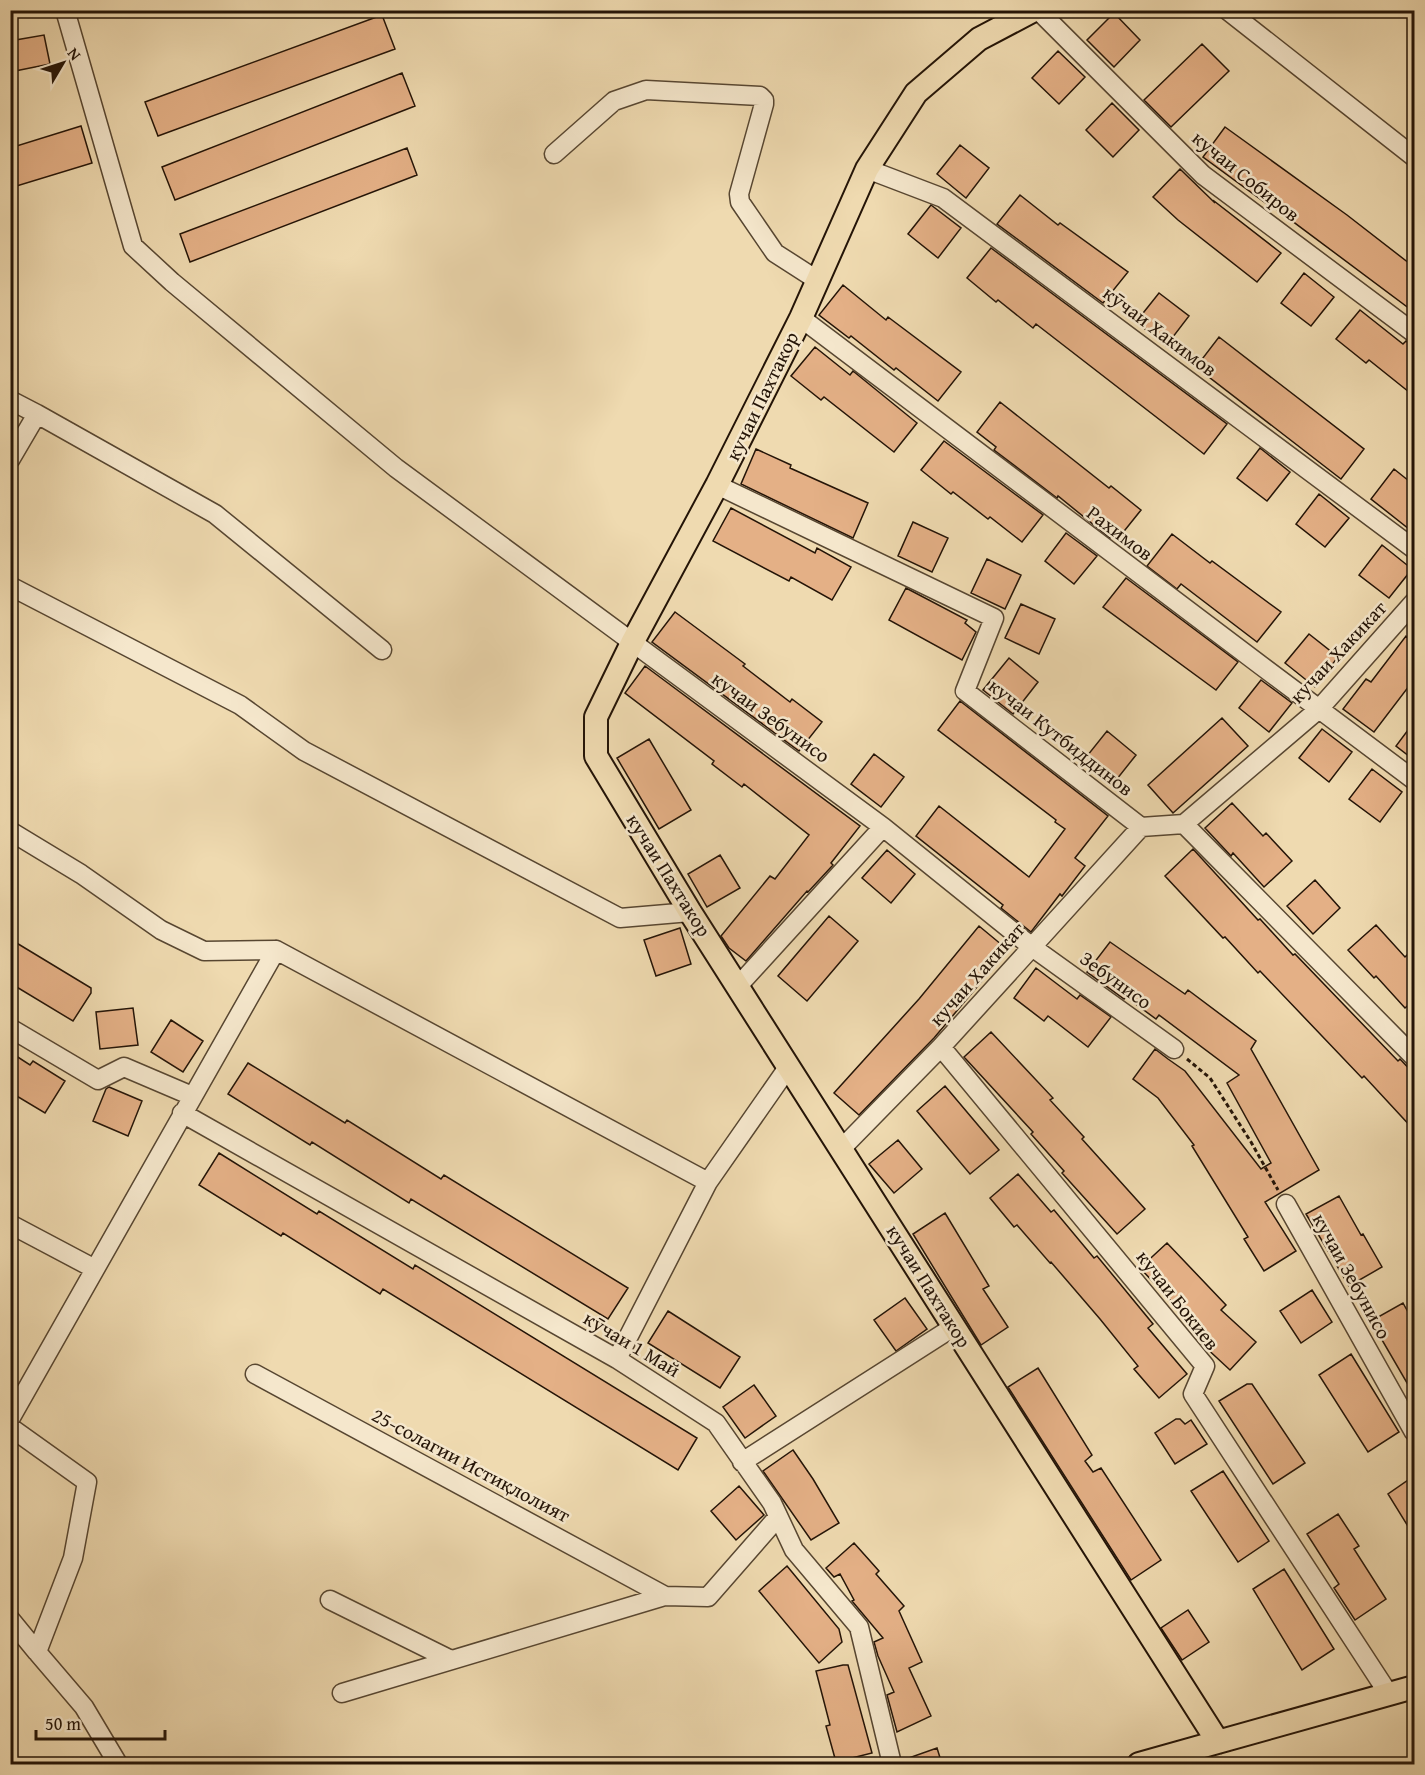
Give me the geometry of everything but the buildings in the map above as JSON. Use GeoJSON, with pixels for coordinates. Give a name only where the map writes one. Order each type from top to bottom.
{"type":"FeatureCollection","features":[{"type":"Feature","properties":{"kind":"main road","name":"кучаи Пахтакор"},"geometry":{"type":"LineString","coordinates":[[1036,10],[979,39],[916,93],[867,169],[801,318],[596,717],[596,756],[690,912],[1218,1742]]}},
{"type":"Feature","properties":{"kind":"main road"},"geometry":{"type":"LineString","coordinates":[[1139,1764],[1414,1687]]}},
{"type":"Feature","properties":{"kind":"street","name":"кучаи Зебунисо"},"geometry":{"type":"LineString","coordinates":[[64,10],[133,246],[172,282],[396,468],[883,827],[1032,947]]}},
{"type":"Feature","properties":{"kind":"street","name":"кучаи Собиров"},"geometry":{"type":"LineString","coordinates":[[1036,10],[1203,175],[1414,333]]}},
{"type":"Feature","properties":{"kind":"street"},"geometry":{"type":"LineString","coordinates":[[1227,10],[1414,157]]}},
{"type":"Feature","properties":{"kind":"street"},"geometry":{"type":"LineString","coordinates":[[554,154],[614,101],[646,90],[760,96],[764,104],[739,194],[740,202],[771,248],[818,280]]}},
{"type":"Feature","properties":{"kind":"street","name":"кӯчаи Хакимов"},"geometry":{"type":"LineString","coordinates":[[867,169],[943,198],[1414,549]]}},
{"type":"Feature","properties":{"kind":"street","name":"Рахимов"},"geometry":{"type":"LineString","coordinates":[[801,318],[1147,582],[1251,656],[1414,780]]}},
{"type":"Feature","properties":{"kind":"street"},"geometry":{"type":"LineString","coordinates":[[10,400],[215,514],[382,650]]}},
{"type":"Feature","properties":{"kind":"street"},"geometry":{"type":"LineString","coordinates":[[10,460],[37,414]]}},
{"type":"Feature","properties":{"kind":"street","name":"кучаи Кутбиддинов"},"geometry":{"type":"LineString","coordinates":[[717,485],[994,618],[965,691],[1141,827]]}},
{"type":"Feature","properties":{"kind":"street"},"geometry":{"type":"LineString","coordinates":[[10,586],[240,705],[304,750],[620,918],[690,912]]}},
{"type":"Feature","properties":{"kind":"street","name":"кучаи Хакикат"},"geometry":{"type":"LineString","coordinates":[[1184,824],[1319,709],[1414,602]]}},
{"type":"Feature","properties":{"kind":"street"},"geometry":{"type":"LineString","coordinates":[[1141,827],[1184,824],[1414,1057]]}},
{"type":"Feature","properties":{"kind":"street"},"geometry":{"type":"LineString","coordinates":[[738,986],[883,827]]}},
{"type":"Feature","properties":{"kind":"street","name":"кучаи Хакикат"},"geometry":{"type":"LineString","coordinates":[[842,1148],[941,1047],[1141,827]]}},
{"type":"Feature","properties":{"kind":"street"},"geometry":{"type":"LineString","coordinates":[[10,831],[81,874],[161,930],[204,951],[276,950],[708,1182]]}},
{"type":"Feature","properties":{"kind":"street","name":"Зебунисо"},"geometry":{"type":"LineString","coordinates":[[1032,947],[1174,1049]]}},
{"type":"Feature","properties":{"kind":"street"},"geometry":{"type":"LineString","coordinates":[[10,1419],[276,950]]}},
{"type":"Feature","properties":{"kind":"street"},"geometry":{"type":"LineString","coordinates":[[10,1028],[98,1080],[124,1067],[192,1096]]}},
{"type":"Feature","properties":{"kind":"street","name":"кучаи Бокиев"},"geometry":{"type":"LineString","coordinates":[[941,1047],[1205,1366],[1193,1394],[1388,1694]]}},
{"type":"Feature","properties":{"kind":"street"},"geometry":{"type":"LineString","coordinates":[[617,1359],[708,1182],[789,1066]]}},
{"type":"Feature","properties":{"kind":"street","name":"кӯчаи 1 Май"},"geometry":{"type":"LineString","coordinates":[[182,1113],[617,1359],[716,1422],[772,1503],[794,1550],[859,1627],[892,1764]]}},
{"type":"Feature","properties":{"kind":"street","name":"кучаи Зебунисо"},"geometry":{"type":"LineString","coordinates":[[1286,1204],[1414,1432]]}},
{"type":"Feature","properties":{"kind":"street"},"geometry":{"type":"LineString","coordinates":[[10,1224],[95,1269]]}},
{"type":"Feature","properties":{"kind":"street"},"geometry":{"type":"LineString","coordinates":[[742,1462],[955,1326]]}},
{"type":"Feature","properties":{"kind":"street","name":"25-солагии Истиқлолият"},"geometry":{"type":"LineString","coordinates":[[255,1374],[665,1596]]}},
{"type":"Feature","properties":{"kind":"street"},"geometry":{"type":"LineString","coordinates":[[10,1427],[87,1482],[73,1558],[37,1652]]}},
{"type":"Feature","properties":{"kind":"street","name":"25-солагии Истиқлолият"},"geometry":{"type":"LineString","coordinates":[[342,1693],[665,1596],[708,1597],[778,1517]]}},
{"type":"Feature","properties":{"kind":"street"},"geometry":{"type":"LineString","coordinates":[[330,1600],[452,1660]]}},
{"type":"Feature","properties":{"kind":"street"},"geometry":{"type":"LineString","coordinates":[[10,1618],[84,1707],[118,1764]]}},
{"type":"Feature","properties":{"kind":"path"},"geometry":{"type":"LineString","coordinates":[[1174,1049],[1210,1078],[1251,1142],[1286,1204]]}}]}
